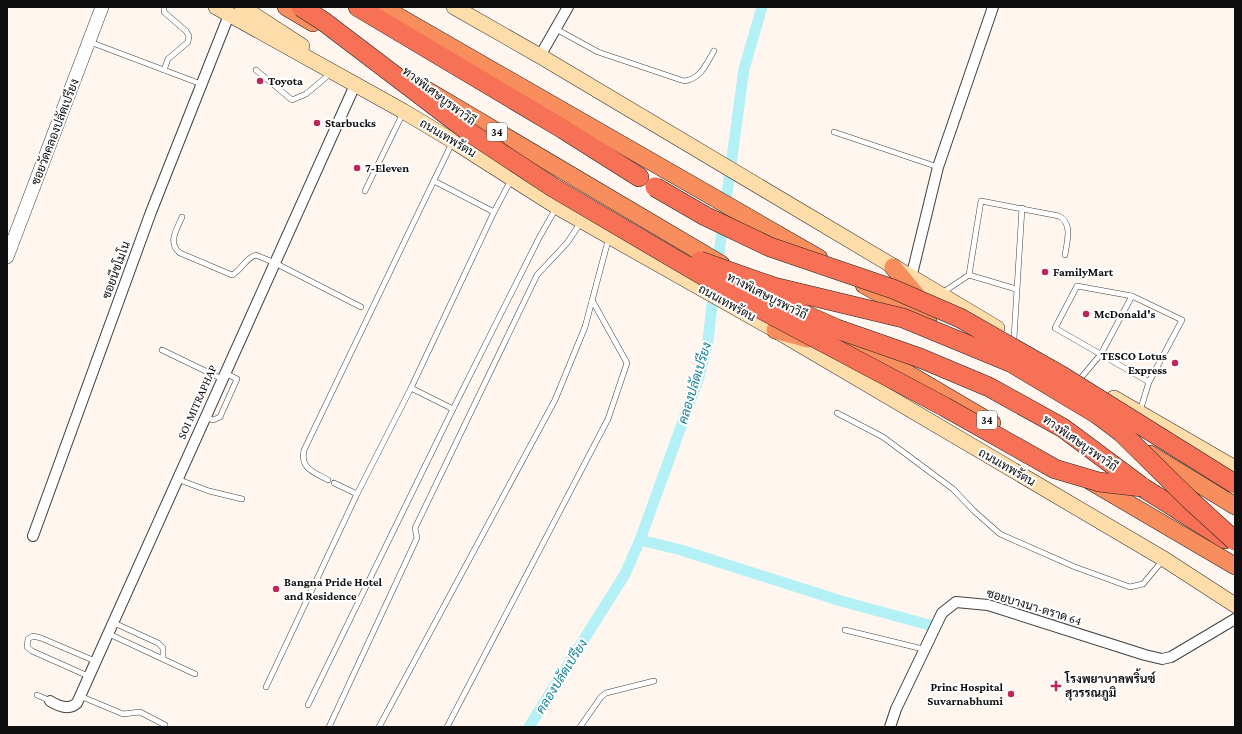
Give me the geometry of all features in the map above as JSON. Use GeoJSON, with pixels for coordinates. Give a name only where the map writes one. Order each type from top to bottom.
{"type":"FeatureCollection","features":[{"type":"Feature","properties":{"kind":"highway","name":"34"},"geometry":{"type":"LineString","coordinates":[[286,7],[704,259],[740,274],[1235,566]]}},
{"type":"Feature","properties":{"kind":"highway"},"geometry":{"type":"LineString","coordinates":[[301,7],[323,21],[476,136],[554,188],[701,275],[1055,469],[1099,482],[1142,487]]}},
{"type":"Feature","properties":{"kind":"highway","name":"ทางพิเศษบูรพาวิถี"},"geometry":{"type":"LineString","coordinates":[[319,7],[475,123],[559,180],[810,318],[953,371],[995,390],[1063,428],[1142,487],[1235,545]]}},
{"type":"Feature","properties":{"kind":"highway"},"geometry":{"type":"LineString","coordinates":[[358,7],[563,129],[639,177]]}},
{"type":"Feature","properties":{"kind":"highway"},"geometry":{"type":"LineString","coordinates":[[382,7],[949,333],[1235,506]]}},
{"type":"Feature","properties":{"kind":"highway"},"geometry":{"type":"LineString","coordinates":[[655,187],[711,219],[770,247],[893,289],[960,318],[1062,376],[1235,484]]}},
{"type":"Feature","properties":{"kind":"highway"},"geometry":{"type":"LineString","coordinates":[[704,259],[774,287],[904,318],[1012,363],[1097,414],[1121,432],[1190,500],[1235,541]]}},
{"type":"Feature","properties":{"kind":"highway"},"geometry":{"type":"LineString","coordinates":[[893,267],[949,333]]}},
{"type":"Feature","properties":{"kind":"highway"},"geometry":{"type":"LineString","coordinates":[[775,330],[881,358]]}},
{"type":"Feature","properties":{"kind":"main road","name":"ถนนเทพรัตน"},"geometry":{"type":"LineString","coordinates":[[216,7],[332,73],[403,111],[557,207],[775,330],[1164,559],[1235,605]]}},
{"type":"Feature","properties":{"kind":"main road"},"geometry":{"type":"LineString","coordinates":[[242,7],[300,43],[332,73]]}},
{"type":"Feature","properties":{"kind":"main road"},"geometry":{"type":"LineString","coordinates":[[454,7],[540,56],[939,295],[1014,338],[1080,379],[1235,468]]}},
{"type":"Feature","properties":{"kind":"street","name":"ซอยวัดคลองปลัดเปรียง"},"geometry":{"type":"LineString","coordinates":[[7,257],[102,7]]}},
{"type":"Feature","properties":{"kind":"street"},"geometry":{"type":"LineString","coordinates":[[540,56],[568,7]]}},
{"type":"Feature","properties":{"kind":"street"},"geometry":{"type":"LineString","coordinates":[[911,278],[938,167],[993,7]]}},
{"type":"Feature","properties":{"kind":"street","name":"ซอยนีชโมโน"},"geometry":{"type":"LineString","coordinates":[[33,536],[151,212],[229,15]]}},
{"type":"Feature","properties":{"kind":"street","name":"SOI MITRAPHAP"},"geometry":{"type":"LineString","coordinates":[[80,696],[355,85]]}},
{"type":"Feature","properties":{"kind":"street","name":"ซอยบางนา-ตราด 64"},"geometry":{"type":"LineString","coordinates":[[890,727],[896,709],[942,613],[956,602],[988,605],[1145,655],[1162,659],[1175,655],[1235,619]]}},
{"type":"Feature","properties":{"kind":"street"},"geometry":{"type":"LineString","coordinates":[[48,700],[59,706],[67,707],[74,706],[80,696]]}},
{"type":"Feature","properties":{"kind":"lane"},"geometry":{"type":"LineString","coordinates":[[164,7],[164,12],[186,31],[189,36],[188,42],[168,59],[164,70]]}},
{"type":"Feature","properties":{"kind":"lane"},"geometry":{"type":"LineString","coordinates":[[556,30],[598,52],[684,81],[693,80],[698,76],[714,51]]}},
{"type":"Feature","properties":{"kind":"lane"},"geometry":{"type":"LineString","coordinates":[[89,41],[201,84]]}},
{"type":"Feature","properties":{"kind":"lane"},"geometry":{"type":"LineString","coordinates":[[256,70],[292,100],[306,94],[332,73]]}},
{"type":"Feature","properties":{"kind":"lane"},"geometry":{"type":"LineString","coordinates":[[366,191],[403,111]]}},
{"type":"Feature","properties":{"kind":"lane"},"geometry":{"type":"LineString","coordinates":[[834,132],[938,167]]}},
{"type":"Feature","properties":{"kind":"lane"},"geometry":{"type":"LineString","coordinates":[[328,480],[306,466],[302,460],[304,450],[453,141]]}},
{"type":"Feature","properties":{"kind":"lane"},"geometry":{"type":"LineString","coordinates":[[266,687],[357,494],[411,388],[494,212],[512,178]]}},
{"type":"Feature","properties":{"kind":"lane"},"geometry":{"type":"LineString","coordinates":[[434,181],[494,212]]}},
{"type":"Feature","properties":{"kind":"lane"},"geometry":{"type":"LineString","coordinates":[[939,295],[969,275],[981,201],[1059,216],[1064,219],[1068,230],[1065,255]]}},
{"type":"Feature","properties":{"kind":"lane"},"geometry":{"type":"LineString","coordinates":[[308,705],[453,409],[539,238],[557,207]]}},
{"type":"Feature","properties":{"kind":"lane"},"geometry":{"type":"LineString","coordinates":[[1014,338],[1022,208]]}},
{"type":"Feature","properties":{"kind":"lane"},"geometry":{"type":"LineString","coordinates":[[182,217],[173,239],[174,247],[180,253],[232,275],[237,273],[248,258],[256,255],[275,263],[361,307]]}},
{"type":"Feature","properties":{"kind":"lane"},"geometry":{"type":"LineString","coordinates":[[329,727],[418,538],[415,528],[537,274],[567,243],[581,221]]}},
{"type":"Feature","properties":{"kind":"lane"},"geometry":{"type":"LineString","coordinates":[[379,727],[555,400],[585,327],[609,236]]}},
{"type":"Feature","properties":{"kind":"lane"},"geometry":{"type":"LineString","coordinates":[[969,275],[1016,289]]}},
{"type":"Feature","properties":{"kind":"lane"},"geometry":{"type":"LineString","coordinates":[[1139,413],[1148,382],[1182,320],[1132,296],[1077,286],[1055,328],[1148,382]]}},
{"type":"Feature","properties":{"kind":"lane"},"geometry":{"type":"LineString","coordinates":[[1080,379],[1101,354],[1132,296]]}},
{"type":"Feature","properties":{"kind":"lane"},"geometry":{"type":"LineString","coordinates":[[447,727],[608,419],[627,363],[592,300]]}},
{"type":"Feature","properties":{"kind":"lane"},"geometry":{"type":"LineString","coordinates":[[162,350],[223,376],[237,379],[220,417],[213,420],[205,417]]}},
{"type":"Feature","properties":{"kind":"lane"},"geometry":{"type":"LineString","coordinates":[[411,388],[453,409]]}},
{"type":"Feature","properties":{"kind":"lane"},"geometry":{"type":"LineString","coordinates":[[837,413],[883,437],[918,465],[953,489],[974,511],[1000,534],[1075,567],[1130,587],[1143,584],[1164,559]]}},
{"type":"Feature","properties":{"kind":"lane"},"geometry":{"type":"LineString","coordinates":[[177,479],[209,491],[242,499]]}},
{"type":"Feature","properties":{"kind":"lane"},"geometry":{"type":"LineString","coordinates":[[334,483],[357,494]]}},
{"type":"Feature","properties":{"kind":"lane"},"geometry":{"type":"LineString","coordinates":[[112,622],[158,643],[163,648],[163,659]]}},
{"type":"Feature","properties":{"kind":"lane"},"geometry":{"type":"LineString","coordinates":[[846,630],[924,649]]}},
{"type":"Feature","properties":{"kind":"lane"},"geometry":{"type":"LineString","coordinates":[[108,633],[194,674]]}},
{"type":"Feature","properties":{"kind":"lane"},"geometry":{"type":"LineString","coordinates":[[88,676],[32,651],[27,647],[28,639],[33,636],[41,638],[95,661]]}},
{"type":"Feature","properties":{"kind":"lane"},"geometry":{"type":"LineString","coordinates":[[580,727],[601,697],[606,693],[654,681]]}},
{"type":"Feature","properties":{"kind":"lane"},"geometry":{"type":"LineString","coordinates":[[37,695],[48,700]]}},
{"type":"Feature","properties":{"kind":"lane"},"geometry":{"type":"LineString","coordinates":[[80,696],[123,714],[140,712],[166,725]]}},
{"type":"Feature","properties":{"kind":"waterway","name":"คลองปลัดเปรียง"},"geometry":{"type":"LineString","coordinates":[[717,267],[744,69],[762,7]]}},
{"type":"Feature","properties":{"kind":"waterway","name":"คลองปลัดเปรียง"},"geometry":{"type":"LineString","coordinates":[[529,727],[625,574],[640,540],[699,377],[708,341],[714,288]]}},
{"type":"Feature","properties":{"kind":"waterway"},"geometry":{"type":"LineString","coordinates":[[640,540],[681,550],[841,601],[933,626]]}},
{"type":"Feature","properties":{"kind":"place","name":"Toyota"},"geometry":{"type":"Point","coordinates":[260,81]}},
{"type":"Feature","properties":{"kind":"place","name":"Starbucks"},"geometry":{"type":"Point","coordinates":[317,123]}},
{"type":"Feature","properties":{"kind":"place","name":"7-Eleven"},"geometry":{"type":"Point","coordinates":[357,168]}},
{"type":"Feature","properties":{"kind":"place","name":"FamilyMart"},"geometry":{"type":"Point","coordinates":[1045,272]}},
{"type":"Feature","properties":{"kind":"place","name":"McDonald's"},"geometry":{"type":"Point","coordinates":[1086,314]}},
{"type":"Feature","properties":{"kind":"place","name":"TESCO Lotus Express"},"geometry":{"type":"Point","coordinates":[1175,363]}},
{"type":"Feature","properties":{"kind":"place","name":"Bangna Pride Hotel and Residence"},"geometry":{"type":"Point","coordinates":[276,589]}},
{"type":"Feature","properties":{"kind":"place","name":"โรงพยาบาลพริ้นซ์ สุวรรณภูมิ"},"geometry":{"type":"Point","coordinates":[1056,686]}},
{"type":"Feature","properties":{"kind":"place","name":"Princ Hospital Suvarnabhumi"},"geometry":{"type":"Point","coordinates":[1011,694]}}]}
